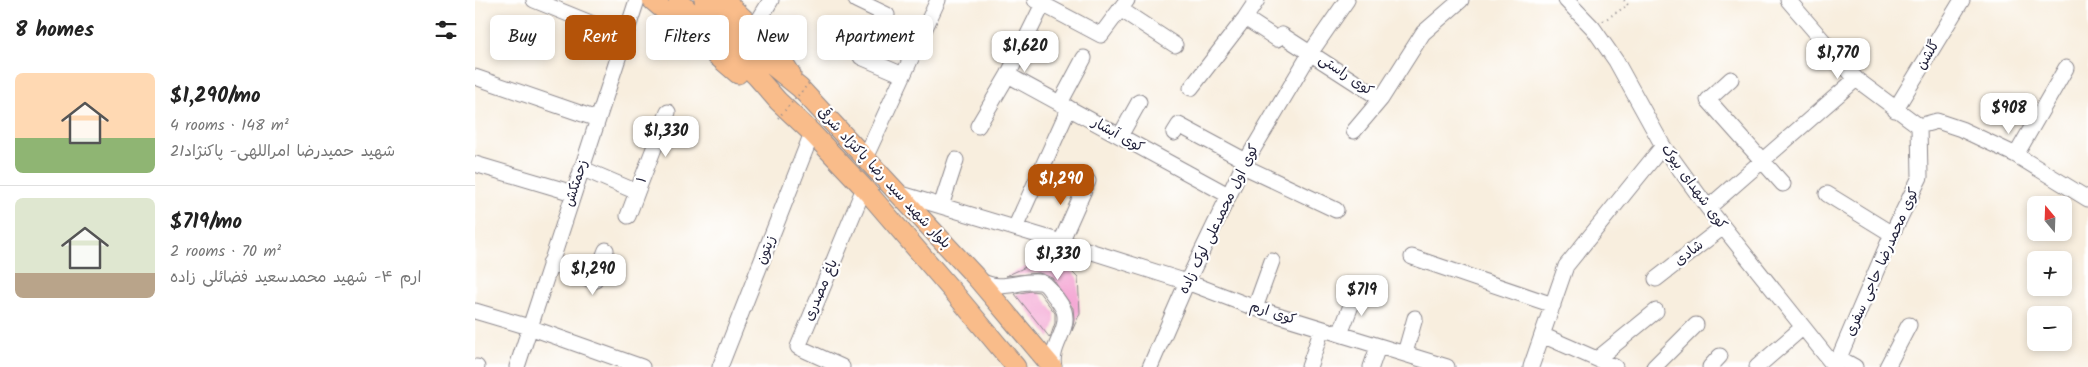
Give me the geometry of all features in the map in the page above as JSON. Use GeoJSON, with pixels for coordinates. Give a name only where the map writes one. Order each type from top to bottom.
{"type":"FeatureCollection","features":[{"type":"Feature","properties":{"kind":"main road"},"geometry":{"type":"LineString","coordinates":[[652,0],[781,112]]}},
{"type":"Feature","properties":{"kind":"main road","name":"بلوار شهید سید رضا پاکنژاد شرقی"},"geometry":{"type":"LineString","coordinates":[[678,0],[757,77],[781,112],[812,133],[864,188],[1006,363]]}},
{"type":"Feature","properties":{"kind":"main road","name":"بلوار شهید سید رضا پاکنژاد شرقی"},"geometry":{"type":"LineString","coordinates":[[704,0],[769,63],[807,86],[865,158],[979,280],[1053,367]]}},
{"type":"Feature","properties":{"kind":"main road"},"geometry":{"type":"LineString","coordinates":[[724,0],[740,15]]}},
{"type":"Feature","properties":{"kind":"main road"},"geometry":{"type":"LineString","coordinates":[[785,60],[807,86]]}},
{"type":"Feature","properties":{"kind":"street"},"geometry":{"type":"LineString","coordinates":[[535,0],[571,15]]}},
{"type":"Feature","properties":{"kind":"street","name":"زحمتکش"},"geometry":{"type":"LineString","coordinates":[[632,15],[637,0]]}},
{"type":"Feature","properties":{"kind":"street"},"geometry":{"type":"LineString","coordinates":[[762,15],[771,0]]}},
{"type":"Feature","properties":{"kind":"street"},"geometry":{"type":"LineString","coordinates":[[856,0],[887,15]]}},
{"type":"Feature","properties":{"kind":"street"},"geometry":{"type":"LineString","coordinates":[[865,158],[938,0]]}},
{"type":"Feature","properties":{"kind":"street"},"geometry":{"type":"LineString","coordinates":[[1191,88],[1257,0]]}},
{"type":"Feature","properties":{"kind":"street","name":"کوی اول محمدعلی لوک زاده"},"geometry":{"type":"LineString","coordinates":[[1150,367],[1187,282],[1244,163],[1311,52],[1347,0]]}},
{"type":"Feature","properties":{"kind":"street"},"geometry":{"type":"LineString","coordinates":[[1354,131],[1381,99],[1423,33],[1461,0]]}},
{"type":"Feature","properties":{"kind":"street","name":"کوی شهدای بیوک"},"geometry":{"type":"LineString","coordinates":[[1566,0],[1593,28],[1616,60],[1663,146],[1707,208],[1803,327],[1836,364]]}},
{"type":"Feature","properties":{"kind":"street"},"geometry":{"type":"LineString","coordinates":[[1788,0],[1856,79],[1895,110],[1919,126],[1937,121],[1961,129],[2016,155],[2085,192]]}},
{"type":"Feature","properties":{"kind":"street","name":"گلشن"},"geometry":{"type":"LineString","coordinates":[[1895,110],[1962,0]]}},
{"type":"Feature","properties":{"kind":"street"},"geometry":{"type":"LineString","coordinates":[[978,126],[1008,74],[1039,2],[1101,35],[1124,5],[1175,45]]}},
{"type":"Feature","properties":{"kind":"street","name":"کوی راستی"},"geometry":{"type":"LineString","coordinates":[[1245,18],[1277,39],[1282,34],[1381,99]]}},
{"type":"Feature","properties":{"kind":"street"},"geometry":{"type":"LineString","coordinates":[[1015,228],[1084,58]]}},
{"type":"Feature","properties":{"kind":"street","name":"زحمتکش"},"geometry":{"type":"LineString","coordinates":[[517,367],[617,60]]}},
{"type":"Feature","properties":{"kind":"street"},"geometry":{"type":"LineString","coordinates":[[868,60],[903,75]]}},
{"type":"Feature","properties":{"kind":"street"},"geometry":{"type":"LineString","coordinates":[[2016,155],[2066,68]]}},
{"type":"Feature","properties":{"kind":"street","name":"کوی آبشار"},"geometry":{"type":"LineString","coordinates":[[1008,74],[1228,195]]}},
{"type":"Feature","properties":{"kind":"street"},"geometry":{"type":"LineString","coordinates":[[475,77],[597,119]]}},
{"type":"Feature","properties":{"kind":"street"},"geometry":{"type":"LineString","coordinates":[[1731,79],[1708,100],[1783,184]]}},
{"type":"Feature","properties":{"kind":"street"},"geometry":{"type":"LineString","coordinates":[[1707,208],[1856,79]]}},
{"type":"Feature","properties":{"kind":"street"},"geometry":{"type":"LineString","coordinates":[[1120,136],[1139,102]]}},
{"type":"Feature","properties":{"kind":"street","name":"۱"},"geometry":{"type":"LineString","coordinates":[[628,216],[668,112]]}},
{"type":"Feature","properties":{"kind":"street"},"geometry":{"type":"LineString","coordinates":[[1174,132],[1179,125],[1244,163],[1336,210]]}},
{"type":"Feature","properties":{"kind":"street","name":"کوی محمدرضا حاجی سفری"},"geometry":{"type":"LineString","coordinates":[[1836,364],[1892,234],[1920,177],[1919,126]]}},
{"type":"Feature","properties":{"kind":"street","name":"زیتون"},"geometry":{"type":"LineString","coordinates":[[720,367],[812,133]]}},
{"type":"Feature","properties":{"kind":"street"},"geometry":{"type":"LineString","coordinates":[[1531,367],[1566,266],[1663,146]]}},
{"type":"Feature","properties":{"kind":"street"},"geometry":{"type":"LineString","coordinates":[[941,206],[956,160]]}},
{"type":"Feature","properties":{"kind":"street"},"geometry":{"type":"LineString","coordinates":[[475,164],[573,193]]}},
{"type":"Feature","properties":{"kind":"street","name":"۱"},"geometry":{"type":"LineString","coordinates":[[581,168],[637,192]]}},
{"type":"Feature","properties":{"kind":"street"},"geometry":{"type":"LineString","coordinates":[[1061,242],[1088,181]]}},
{"type":"Feature","properties":{"kind":"street","name":"باغ مصدری"},"geometry":{"type":"LineString","coordinates":[[842,367],[798,347],[864,188]]}},
{"type":"Feature","properties":{"kind":"street","name":"کوی ارم"},"geometry":{"type":"LineString","coordinates":[[898,193],[1061,242],[1187,282],[1255,308],[1447,367]]}},
{"type":"Feature","properties":{"kind":"street"},"geometry":{"type":"LineString","coordinates":[[1827,194],[1892,234]]}},
{"type":"Feature","properties":{"kind":"street","name":"شادی"},"geometry":{"type":"LineString","coordinates":[[1656,280],[1723,227]]}},
{"type":"Feature","properties":{"kind":"street"},"geometry":{"type":"LineString","coordinates":[[550,263],[594,281],[606,250]]}},
{"type":"Feature","properties":{"kind":"street"},"geometry":{"type":"LineString","coordinates":[[1412,257],[1553,305]]}},
{"type":"Feature","properties":{"kind":"street"},"geometry":{"type":"LineString","coordinates":[[1255,308],[1272,261]]}},
{"type":"Feature","properties":{"kind":"street"},"geometry":{"type":"LineString","coordinates":[[979,280],[1002,287],[1032,282],[1043,282],[1047,286],[1064,311],[1063,327],[1053,351],[1053,367]]}},
{"type":"Feature","properties":{"kind":"street"},"geometry":{"type":"LineString","coordinates":[[1340,334],[1357,290]]}},
{"type":"Feature","properties":{"kind":"street"},"geometry":{"type":"LineString","coordinates":[[1587,360],[1656,311]]}},
{"type":"Feature","properties":{"kind":"street"},"geometry":{"type":"LineString","coordinates":[[475,312],[529,327],[642,367]]}},
{"type":"Feature","properties":{"kind":"street"},"geometry":{"type":"LineString","coordinates":[[1405,353],[1415,318]]}},
{"type":"Feature","properties":{"kind":"street"},"geometry":{"type":"LineString","coordinates":[[1654,367],[1696,325]]}},
{"type":"Feature","properties":{"kind":"street"},"geometry":{"type":"LineString","coordinates":[[1887,367],[1909,325]]}},
{"type":"Feature","properties":{"kind":"street"},"geometry":{"type":"LineString","coordinates":[[1757,367],[1803,327]]}},
{"type":"Feature","properties":{"kind":"street"},"geometry":{"type":"LineString","coordinates":[[1309,367],[1322,329]]}},
{"type":"Feature","properties":{"kind":"street"},"geometry":{"type":"LineString","coordinates":[[1542,335],[1587,360],[1615,367]]}},
{"type":"Feature","properties":{"kind":"street"},"geometry":{"type":"LineString","coordinates":[[1371,367],[1378,346]]}},
{"type":"Feature","properties":{"kind":"street"},"geometry":{"type":"LineString","coordinates":[[1836,364],[1855,367]]}},
{"type":"Feature","properties":{"kind":"path"},"geometry":{"type":"LineString","coordinates":[[1593,28],[1628,5],[1624,0]]}},
{"type":"Feature","properties":{"kind":"path"},"geometry":{"type":"LineString","coordinates":[[781,112],[807,86]]}},
{"type":"Feature","properties":{"kind":"building"},"geometry":{"type":"Polygon","coordinates":[[[1061,261],[1078,278],[1080,313],[1072,331],[1073,308],[1052,278],[1039,273],[1006,276],[1030,265],[1061,261]]]}},
{"type":"Feature","properties":{"kind":"building"},"geometry":{"type":"Polygon","coordinates":[[[1031,291],[1039,292],[1055,313],[1055,323],[1050,338],[1015,294],[1031,291]]]}}]}
